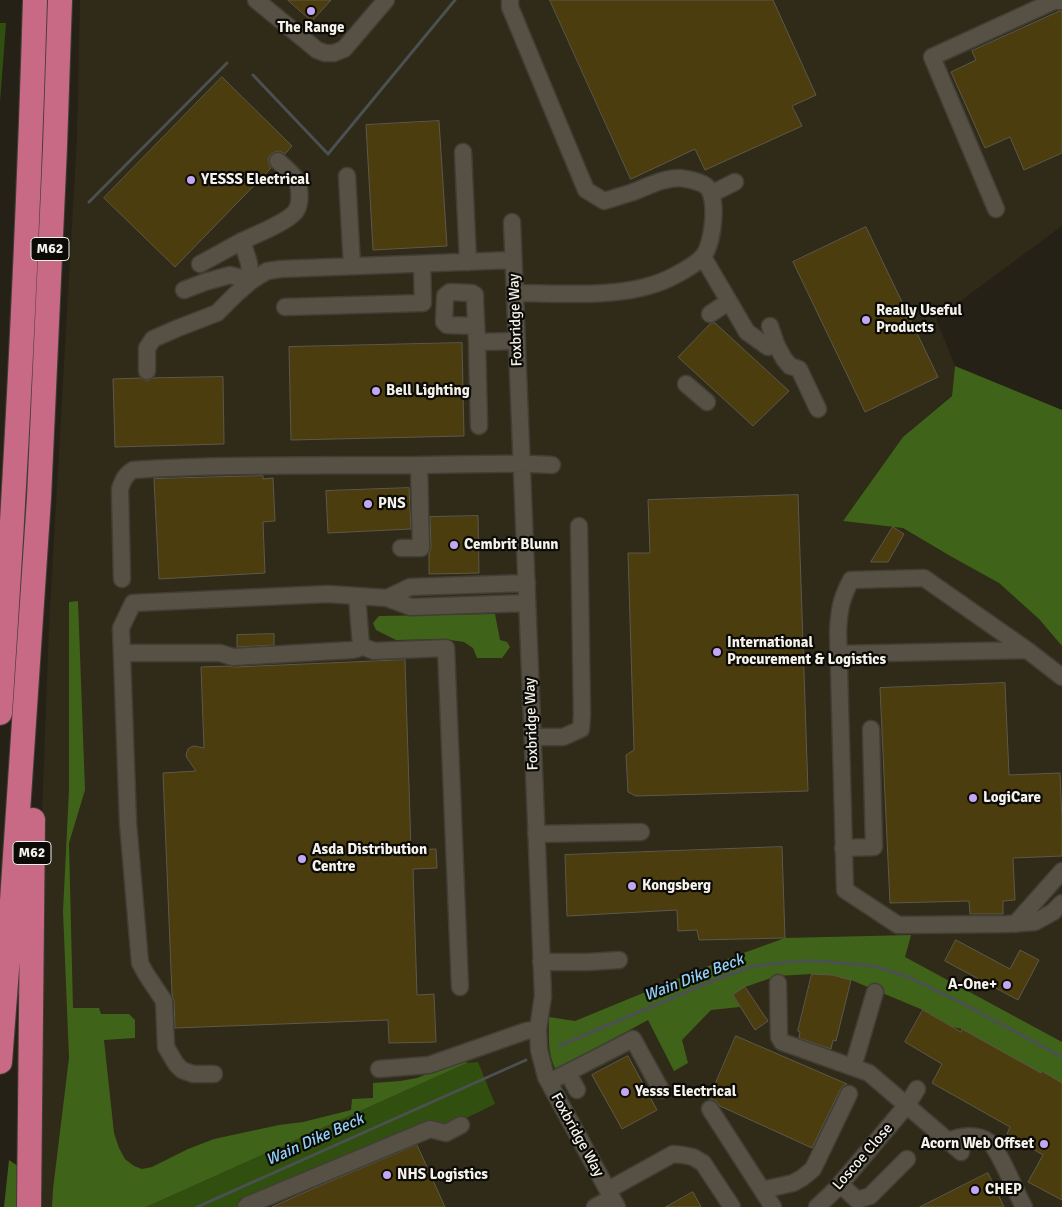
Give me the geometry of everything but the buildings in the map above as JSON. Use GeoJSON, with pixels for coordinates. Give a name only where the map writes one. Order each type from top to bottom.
{"type":"FeatureCollection","features":[{"type":"Feature","properties":{"kind":"highway","name":"M62"},"geometry":{"type":"LineString","coordinates":[[0,713],[22,328],[35,0]]}},
{"type":"Feature","properties":{"kind":"highway","name":"M62"},"geometry":{"type":"LineString","coordinates":[[0,1062],[38,498],[55,157],[60,0]]}},
{"type":"Feature","properties":{"kind":"highway","name":"M62"},"geometry":{"type":"LineString","coordinates":[[0,518],[22,328]]}},
{"type":"Feature","properties":{"kind":"highway","name":"M62"},"geometry":{"type":"LineString","coordinates":[[29,1207],[31,909],[38,498]]}},
{"type":"Feature","properties":{"kind":"street"},"geometry":{"type":"LineString","coordinates":[[256,0],[317,50],[325,53],[334,53],[344,48],[386,0]]}},
{"type":"Feature","properties":{"kind":"street"},"geometry":{"type":"LineString","coordinates":[[510,0],[510,7],[586,190],[604,201],[668,178],[682,178],[705,185],[711,194],[713,213],[712,233],[709,246],[703,257],[678,274],[655,284],[637,289],[601,293],[515,294]]}},
{"type":"Feature","properties":{"kind":"street"},"geometry":{"type":"LineString","coordinates":[[996,209],[932,57],[1054,1],[1062,1]]}},
{"type":"Feature","properties":{"kind":"street"},"geometry":{"type":"LineString","coordinates":[[463,152],[468,262]]}},
{"type":"Feature","properties":{"kind":"street"},"geometry":{"type":"LineString","coordinates":[[200,264],[295,213],[299,206],[299,191],[296,179],[278,161]]}},
{"type":"Feature","properties":{"kind":"street"},"geometry":{"type":"LineString","coordinates":[[347,176],[352,266]]}},
{"type":"Feature","properties":{"kind":"street"},"geometry":{"type":"LineString","coordinates":[[711,194],[735,182]]}},
{"type":"Feature","properties":{"kind":"street","name":"Foxbridge Way"},"geometry":{"type":"LineString","coordinates":[[512,222],[541,962],[542,996],[538,1029],[539,1050],[549,1082],[612,1198]]}},
{"type":"Feature","properties":{"kind":"street"},"geometry":{"type":"LineString","coordinates":[[242,241],[249,263],[251,281]]}},
{"type":"Feature","properties":{"kind":"street"},"geometry":{"type":"LineString","coordinates":[[703,257],[747,332],[768,347],[776,344]]}},
{"type":"Feature","properties":{"kind":"street"},"geometry":{"type":"LineString","coordinates":[[147,370],[147,348],[153,339],[217,313],[251,281],[267,271],[513,260]]}},
{"type":"Feature","properties":{"kind":"street"},"geometry":{"type":"LineString","coordinates":[[285,306],[423,303],[422,264]]}},
{"type":"Feature","properties":{"kind":"street"},"geometry":{"type":"LineString","coordinates":[[184,290],[230,275],[251,281]]}},
{"type":"Feature","properties":{"kind":"street"},"geometry":{"type":"LineString","coordinates":[[710,314],[728,302]]}},
{"type":"Feature","properties":{"kind":"street"},"geometry":{"type":"LineString","coordinates":[[770,326],[776,344],[784,359],[790,366],[799,369],[818,409]]}},
{"type":"Feature","properties":{"kind":"street"},"geometry":{"type":"LineString","coordinates":[[479,426],[477,334],[517,341]]}},
{"type":"Feature","properties":{"kind":"street"},"geometry":{"type":"LineString","coordinates":[[686,384],[707,402]]}},
{"type":"Feature","properties":{"kind":"street"},"geometry":{"type":"LineString","coordinates":[[122,579],[120,489],[123,479],[133,470],[287,465],[522,463],[552,465]]}},
{"type":"Feature","properties":{"kind":"street"},"geometry":{"type":"LineString","coordinates":[[401,548],[421,548],[419,465]]}},
{"type":"Feature","properties":{"kind":"street"},"geometry":{"type":"LineString","coordinates":[[533,737],[563,737],[581,729],[579,526]]}},
{"type":"Feature","properties":{"kind":"street"},"geometry":{"type":"LineString","coordinates":[[1062,677],[1027,650],[924,578],[851,580],[844,593],[839,610],[839,654],[845,890],[898,925],[1015,924],[1036,922],[1053,912],[1062,903]]}},
{"type":"Feature","properties":{"kind":"street"},"geometry":{"type":"LineString","coordinates":[[387,598],[410,587],[527,583]]}},
{"type":"Feature","properties":{"kind":"street"},"geometry":{"type":"LineString","coordinates":[[214,1074],[193,1074],[182,1070],[176,1064],[166,1047],[164,1001],[140,963],[128,822],[121,628],[133,603],[328,594],[387,598],[411,607],[527,603]]}},
{"type":"Feature","properties":{"kind":"street"},"geometry":{"type":"LineString","coordinates":[[356,596],[360,646]]}},
{"type":"Feature","properties":{"kind":"street"},"geometry":{"type":"LineString","coordinates":[[122,652],[220,653],[233,657],[352,650],[360,646]]}},
{"type":"Feature","properties":{"kind":"street"},"geometry":{"type":"LineString","coordinates":[[360,646],[374,651],[446,648],[460,987]]}},
{"type":"Feature","properties":{"kind":"street"},"geometry":{"type":"LineString","coordinates":[[839,654],[1027,650]]}},
{"type":"Feature","properties":{"kind":"street"},"geometry":{"type":"LineString","coordinates":[[843,848],[874,847],[871,729]]}},
{"type":"Feature","properties":{"kind":"street"},"geometry":{"type":"LineString","coordinates":[[536,834],[641,832]]}},
{"type":"Feature","properties":{"kind":"street"},"geometry":{"type":"LineString","coordinates":[[1015,924],[1062,871]]}},
{"type":"Feature","properties":{"kind":"street"},"geometry":{"type":"LineString","coordinates":[[541,962],[619,960]]}},
{"type":"Feature","properties":{"kind":"street"},"geometry":{"type":"LineString","coordinates":[[778,984],[778,1037],[782,1042],[869,1073],[961,1152]]}},
{"type":"Feature","properties":{"kind":"street"},"geometry":{"type":"LineString","coordinates":[[853,1067],[875,992]]}},
{"type":"Feature","properties":{"kind":"street"},"geometry":{"type":"LineString","coordinates":[[379,1069],[429,1065],[526,1031],[538,1029]]}},
{"type":"Feature","properties":{"kind":"street"},"geometry":{"type":"LineString","coordinates":[[549,1082],[633,1039],[661,1090]]}},
{"type":"Feature","properties":{"kind":"street"},"geometry":{"type":"LineString","coordinates":[[568,1073],[577,1090]]}},
{"type":"Feature","properties":{"kind":"street","name":"Loscoe Close"},"geometry":{"type":"LineString","coordinates":[[817,1207],[840,1184],[907,1105],[917,1089]]}},
{"type":"Feature","properties":{"kind":"street"},"geometry":{"type":"LineString","coordinates":[[762,1190],[793,1183],[813,1169],[849,1094]]}},
{"type":"Feature","properties":{"kind":"street"},"geometry":{"type":"LineString","coordinates":[[710,1109],[773,1207]]}},
{"type":"Feature","properties":{"kind":"street"},"geometry":{"type":"LineString","coordinates":[[246,1207],[430,1129],[446,1133],[461,1125]]}},
{"type":"Feature","properties":{"kind":"street"},"geometry":{"type":"LineString","coordinates":[[948,1141],[966,1136],[990,1142],[1024,1207]]}},
{"type":"Feature","properties":{"kind":"street"},"geometry":{"type":"LineString","coordinates":[[595,1207],[612,1198],[673,1154],[692,1157],[703,1163],[732,1207]]}},
{"type":"Feature","properties":{"kind":"street"},"geometry":{"type":"LineString","coordinates":[[840,1184],[857,1200],[870,1196],[906,1159]]}},
{"type":"Feature","properties":{"kind":"shaded area"},"geometry":{"type":"Polygon","coordinates":[[[80,0],[1062,0],[1062,226],[936,319],[955,366],[952,395],[903,437],[843,521],[903,528],[999,583],[1039,619],[1062,646],[1062,1207],[37,1207],[38,920],[49,627],[77,138],[80,0]]]}},
{"type":"Feature","properties":{"kind":"green space"},"geometry":{"type":"Polygon","coordinates":[[[0,23],[6,23],[0,102],[0,23]]]}},
{"type":"Feature","properties":{"kind":"green space"},"geometry":{"type":"Polygon","coordinates":[[[955,366],[1062,410],[1062,646],[1039,619],[999,583],[903,528],[843,521],[903,437],[952,396],[955,366]]]}},
{"type":"Feature","properties":{"kind":"green space"},"geometry":{"type":"Polygon","coordinates":[[[78,601],[85,790],[69,843],[73,1008],[99,1008],[101,1014],[129,1014],[135,1020],[135,1038],[104,1040],[114,1133],[125,1159],[142,1169],[152,1167],[188,1149],[214,1139],[279,1125],[303,1122],[351,1110],[352,1099],[373,1098],[373,1083],[417,1078],[464,1059],[467,1063],[146,1207],[52,1207],[69,1058],[63,911],[69,790],[69,602],[78,601]]]}},
{"type":"Feature","properties":{"kind":"green space"},"geometry":{"type":"Polygon","coordinates":[[[495,614],[500,640],[507,642],[510,647],[502,658],[477,658],[473,648],[464,642],[444,639],[396,640],[376,630],[373,623],[379,616],[495,614]]]}},
{"type":"Feature","properties":{"kind":"green space"},"geometry":{"type":"Polygon","coordinates":[[[911,935],[905,957],[1062,1042],[1062,1085],[962,1029],[953,1027],[923,1010],[851,980],[832,975],[812,974],[777,976],[745,987],[733,995],[740,1007],[711,1010],[682,1040],[688,1063],[674,1071],[648,1020],[556,1070],[553,1064],[549,1044],[549,1017],[575,1021],[716,963],[785,938],[911,935]]]}},
{"type":"Feature","properties":{"kind":"green space"},"geometry":{"type":"Polygon","coordinates":[[[478,1062],[495,1104],[452,1125],[430,1121],[239,1200],[241,1207],[146,1207],[467,1063],[478,1062]]]}},
{"type":"Feature","properties":{"kind":"green space"},"geometry":{"type":"Polygon","coordinates":[[[9,1160],[18,1166],[19,1207],[4,1207],[9,1160]]]}},
{"type":"Feature","properties":{"kind":"waterway"},"geometry":{"type":"LineString","coordinates":[[253,75],[328,154],[455,0]]}},
{"type":"Feature","properties":{"kind":"waterway"},"geometry":{"type":"LineString","coordinates":[[89,202],[227,63]]}},
{"type":"Feature","properties":{"kind":"waterway","name":"Wain Dike Beck"},"geometry":{"type":"LineString","coordinates":[[559,1046],[717,979],[754,966],[798,961],[818,961],[874,966],[908,977],[960,1002],[1062,1057]]}},
{"type":"Feature","properties":{"kind":"waterway","name":"Wain Dike Beck"},"geometry":{"type":"LineString","coordinates":[[197,1207],[526,1060]]}},
{"type":"Feature","properties":{"kind":"place","name":"The Range"},"geometry":{"type":"Point","coordinates":[311,11]}},
{"type":"Feature","properties":{"kind":"place","name":"YESSS Electrical"},"geometry":{"type":"Point","coordinates":[191,180]}},
{"type":"Feature","properties":{"kind":"place","name":"Really Useful Products"},"geometry":{"type":"Point","coordinates":[866,320]}},
{"type":"Feature","properties":{"kind":"place","name":"Bell Lighting"},"geometry":{"type":"Point","coordinates":[376,391]}},
{"type":"Feature","properties":{"kind":"place","name":"PNS"},"geometry":{"type":"Point","coordinates":[368,504]}},
{"type":"Feature","properties":{"kind":"place","name":"Cembrit Blunn"},"geometry":{"type":"Point","coordinates":[454,545]}},
{"type":"Feature","properties":{"kind":"place","name":"International Procurement & Logistics"},"geometry":{"type":"Point","coordinates":[717,652]}},
{"type":"Feature","properties":{"kind":"place","name":"LogiCare"},"geometry":{"type":"Point","coordinates":[973,798]}},
{"type":"Feature","properties":{"kind":"place","name":"Asda Distribution Centre"},"geometry":{"type":"Point","coordinates":[302,859]}},
{"type":"Feature","properties":{"kind":"place","name":"Kongsberg"},"geometry":{"type":"Point","coordinates":[632,886]}},
{"type":"Feature","properties":{"kind":"place","name":"A-One+"},"geometry":{"type":"Point","coordinates":[1007,985]}},
{"type":"Feature","properties":{"kind":"place","name":"Yesss Electrical"},"geometry":{"type":"Point","coordinates":[625,1092]}},
{"type":"Feature","properties":{"kind":"place","name":"Acorn Web Offset"},"geometry":{"type":"Point","coordinates":[1044,1144]}},
{"type":"Feature","properties":{"kind":"place","name":"NHS Logistics"},"geometry":{"type":"Point","coordinates":[387,1175]}},
{"type":"Feature","properties":{"kind":"place","name":"CHEP"},"geometry":{"type":"Point","coordinates":[975,1190]}}]}
